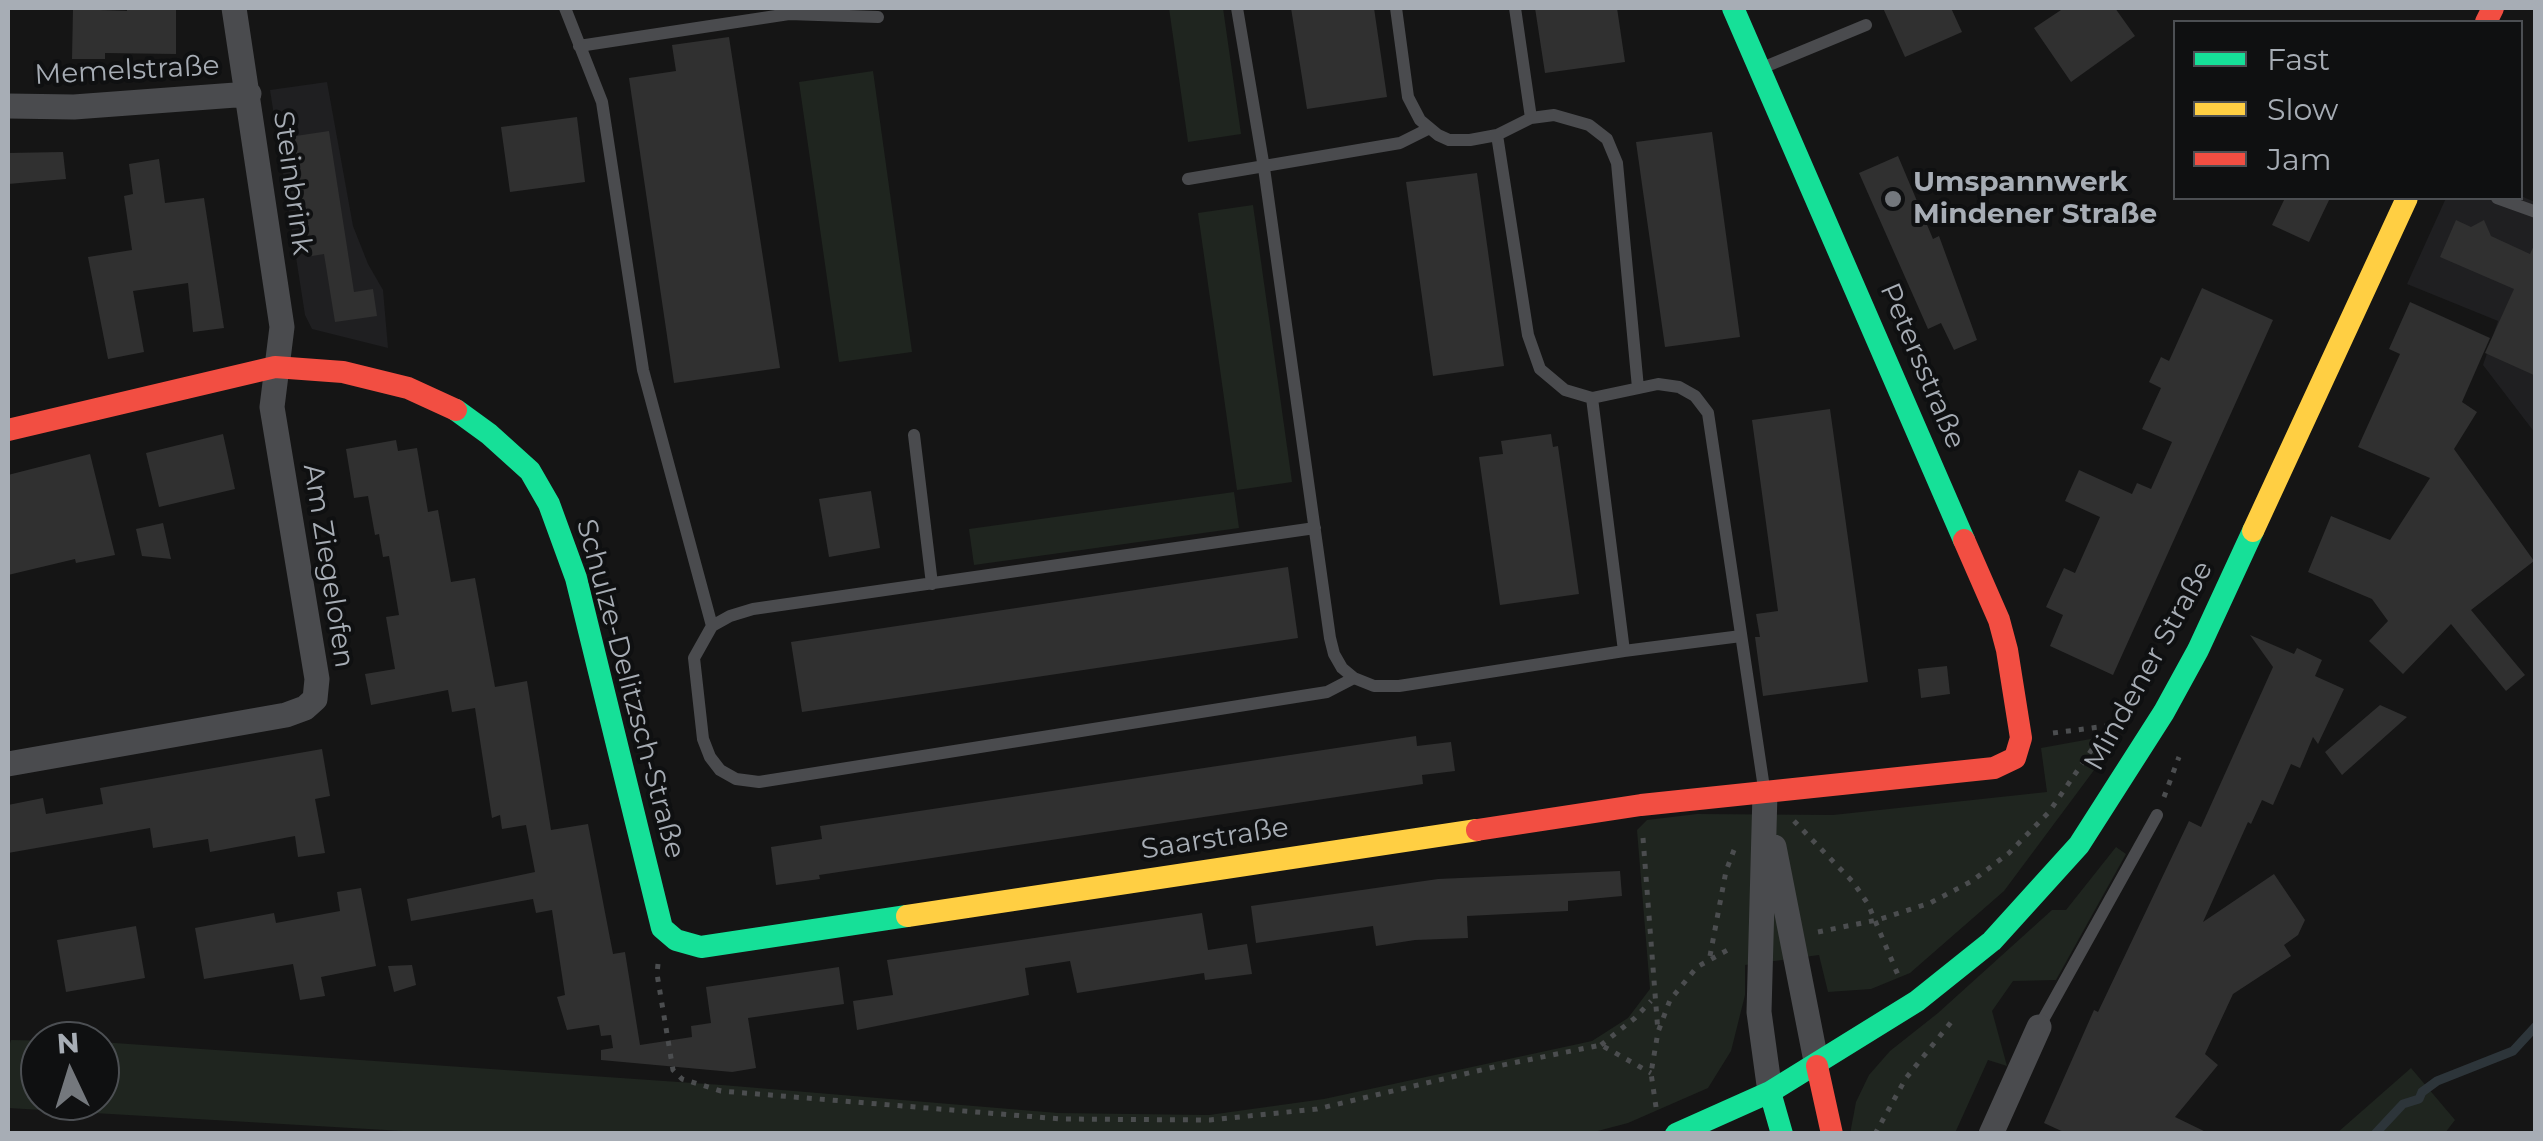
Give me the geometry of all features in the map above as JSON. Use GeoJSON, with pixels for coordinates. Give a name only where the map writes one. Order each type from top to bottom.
{"type":"FeatureCollection","features":[{"type":"Feature","properties":{"kind":"street","name":"Steinbrink"},"geometry":{"type":"LineString","coordinates":[[234,8],[282,328],[275,367]]}},
{"type":"Feature","properties":{"kind":"street","name":"Petersstraße"},"geometry":{"type":"LineString","coordinates":[[1733,8],[1999,620],[2018,748]]}},
{"type":"Feature","properties":{"kind":"street","name":"Memelstraße"},"geometry":{"type":"LineString","coordinates":[[8,106],[74,107],[249,94]]}},
{"type":"Feature","properties":{"kind":"street","name":"Mindener Straße"},"geometry":{"type":"LineString","coordinates":[[1676,1134],[1770,1092],[1917,1001],[1992,941],[2080,845],[2164,712],[2198,650],[2406,200]]}},
{"type":"Feature","properties":{"kind":"street","name":"Schulze-Delitzsch-Straße"},"geometry":{"type":"LineString","coordinates":[[8,430],[275,367],[343,372],[408,388],[448,405],[490,434],[530,471],[549,504],[576,578],[669,934]]}},
{"type":"Feature","properties":{"kind":"street","name":"Am Ziegelofen"},"geometry":{"type":"LineString","coordinates":[[8,764],[286,715],[305,708],[315,699],[317,678],[272,407],[275,367]]}},
{"type":"Feature","properties":{"kind":"street","name":"Saarstraße"},"geometry":{"type":"LineString","coordinates":[[669,934],[701,947],[1640,806],[1994,768],[2018,748]]}},
{"type":"Feature","properties":{"kind":"street"},"geometry":{"type":"LineString","coordinates":[[1765,792],[1790,937],[1832,1134]]}},
{"type":"Feature","properties":{"kind":"street"},"geometry":{"type":"LineString","coordinates":[[1765,792],[1759,1012],[1770,1092],[1782,1134]]}},
{"type":"Feature","properties":{"kind":"street"},"geometry":{"type":"LineString","coordinates":[[1992,1134],[2039,1027]]}},
{"type":"Feature","properties":{"kind":"lane"},"geometry":{"type":"LineString","coordinates":[[566,8],[602,102],[643,370],[712,626]]}},
{"type":"Feature","properties":{"kind":"lane"},"geometry":{"type":"LineString","coordinates":[[1236,8],[1264,168],[1334,654],[1354,678],[1374,686],[1399,686],[1740,636]]}},
{"type":"Feature","properties":{"kind":"lane"},"geometry":{"type":"LineString","coordinates":[[1396,8],[1408,97],[1428,129],[1449,140],[1497,135],[1530,118],[1554,114],[1599,130],[1614,152],[1638,388]]}},
{"type":"Feature","properties":{"kind":"lane"},"geometry":{"type":"LineString","coordinates":[[1515,8],[1530,118]]}},
{"type":"Feature","properties":{"kind":"lane"},"geometry":{"type":"LineString","coordinates":[[579,46],[789,14],[878,17]]}},
{"type":"Feature","properties":{"kind":"lane"},"geometry":{"type":"LineString","coordinates":[[1760,69],[1866,25]]}},
{"type":"Feature","properties":{"kind":"lane"},"geometry":{"type":"LineString","coordinates":[[1188,180],[1400,144],[1428,129]]}},
{"type":"Feature","properties":{"kind":"lane"},"geometry":{"type":"LineString","coordinates":[[1497,135],[1531,352],[1550,380],[1592,398],[1658,384],[1679,387],[1696,396],[1708,412],[1765,792]]}},
{"type":"Feature","properties":{"kind":"lane"},"geometry":{"type":"LineString","coordinates":[[2503,200],[2536,212]]}},
{"type":"Feature","properties":{"kind":"lane"},"geometry":{"type":"LineString","coordinates":[[1592,398],[1624,651]]}},
{"type":"Feature","properties":{"kind":"lane"},"geometry":{"type":"LineString","coordinates":[[914,435],[932,584]]}},
{"type":"Feature","properties":{"kind":"lane"},"geometry":{"type":"LineString","coordinates":[[1314,528],[752,609],[712,626],[694,658],[703,740],[720,770],[736,779],[759,782],[1327,692],[1354,678]]}},
{"type":"Feature","properties":{"kind":"lane"},"geometry":{"type":"LineString","coordinates":[[2039,1027],[2157,815]]}},
{"type":"Feature","properties":{"kind":"path"},"geometry":{"type":"LineString","coordinates":[[1790,937],[1877,920],[1944,896],[1972,881],[2009,854],[2049,812],[2108,726],[2018,748]]}},
{"type":"Feature","properties":{"kind":"path"},"geometry":{"type":"LineString","coordinates":[[1765,792],[1853,882],[1877,920]]}},
{"type":"Feature","properties":{"kind":"path"},"geometry":{"type":"LineString","coordinates":[[1640,806],[1658,1032]]}},
{"type":"Feature","properties":{"kind":"path"},"geometry":{"type":"LineString","coordinates":[[1710,958],[1726,871],[1736,845]]}},
{"type":"Feature","properties":{"kind":"path"},"geometry":{"type":"LineString","coordinates":[[669,934],[657,974],[673,1070],[682,1079],[720,1091],[1060,1119],[1210,1120],[1318,1109],[1602,1045],[1653,999]]}},
{"type":"Feature","properties":{"kind":"path"},"geometry":{"type":"LineString","coordinates":[[1658,1116],[1651,1072],[1658,1032],[1670,1000],[1697,967],[1710,958],[1736,945],[1760,942]]}},
{"type":"Feature","properties":{"kind":"path"},"geometry":{"type":"LineString","coordinates":[[1602,1045],[1651,1072]]}},
{"type":"Feature","properties":{"kind":"shaded area"},"geometry":{"type":"Polygon","coordinates":[[[1169,8],[1223,8],[1241,134],[1188,142],[1169,8]]]}},
{"type":"Feature","properties":{"kind":"shaded area"},"geometry":{"type":"Polygon","coordinates":[[[873,71],[912,352],[839,362],[799,82],[873,71]]]}},
{"type":"Feature","properties":{"kind":"shaded area"},"geometry":{"type":"Polygon","coordinates":[[[327,82],[353,226],[383,290],[388,348],[312,329],[305,315],[270,90],[327,82]]]}},
{"type":"Feature","properties":{"kind":"shaded area"},"geometry":{"type":"Polygon","coordinates":[[[2523,197],[2535,202],[2535,433],[2483,365],[2498,321],[2407,284],[2445,200],[2523,200],[2523,197]]]}},
{"type":"Feature","properties":{"kind":"shaded area"},"geometry":{"type":"Polygon","coordinates":[[[1253,205],[1292,482],[1237,490],[1198,213],[1253,205]]]}},
{"type":"Feature","properties":{"kind":"shaded area"},"geometry":{"type":"Polygon","coordinates":[[[1234,492],[1239,528],[974,565],[969,529],[1234,492]]]}},
{"type":"Feature","properties":{"kind":"shaded area"},"geometry":{"type":"Polygon","coordinates":[[[2096,738],[2112,746],[2004,891],[1910,973],[1871,989],[1828,992],[1819,955],[1745,965],[1745,995],[1731,1051],[1708,1088],[1628,1123],[1590,1133],[437,1133],[120,1115],[120,1043],[722,1085],[1058,1113],[1209,1115],[1324,1099],[1592,1041],[1628,1018],[1650,989],[1637,830],[1647,820],[1697,814],[1833,815],[2047,792],[2041,748],[2096,738]]]}},
{"type":"Feature","properties":{"kind":"shaded area"},"geometry":{"type":"Polygon","coordinates":[[[2116,847],[2126,854],[2056,980],[2013,981],[1992,1011],[2007,1066],[1988,1060],[1955,1133],[1850,1134],[1856,1102],[1869,1075],[1890,1051],[2052,910],[2066,910],[2116,847]]]}},
{"type":"Feature","properties":{"kind":"shaded area"},"geometry":{"type":"Polygon","coordinates":[[[11,1040],[20,1040],[20,1109],[8,1108],[11,1040]]]}},
{"type":"Feature","properties":{"kind":"shaded area"},"geometry":{"type":"Polygon","coordinates":[[[2411,1068],[2455,1120],[2445,1133],[2337,1133],[2411,1068]]]}},
{"type":"Feature","properties":{"kind":"building"},"geometry":{"type":"Polygon","coordinates":[[[176,8],[176,54],[105,53],[105,59],[72,59],[73,9],[176,8]]]}},
{"type":"Feature","properties":{"kind":"building"},"geometry":{"type":"Polygon","coordinates":[[[1291,8],[1374,8],[1387,97],[1307,109],[1291,8]]]}},
{"type":"Feature","properties":{"kind":"building"},"geometry":{"type":"Polygon","coordinates":[[[1535,8],[1617,8],[1625,62],[1545,73],[1535,8]]]}},
{"type":"Feature","properties":{"kind":"building"},"geometry":{"type":"Polygon","coordinates":[[[1883,8],[1951,8],[1962,32],[1905,57],[1883,8]]]}},
{"type":"Feature","properties":{"kind":"building"},"geometry":{"type":"Polygon","coordinates":[[[2064,8],[2115,8],[2135,36],[2071,82],[2034,28],[2064,8]]]}},
{"type":"Feature","properties":{"kind":"building"},"geometry":{"type":"Polygon","coordinates":[[[729,37],[780,368],[674,383],[629,78],[676,71],[672,45],[729,37]]]}},
{"type":"Feature","properties":{"kind":"building"},"geometry":{"type":"Polygon","coordinates":[[[577,117],[585,182],[510,192],[501,127],[577,117]]]}},
{"type":"Feature","properties":{"kind":"building"},"geometry":{"type":"Polygon","coordinates":[[[329,131],[354,292],[373,289],[377,316],[335,322],[324,254],[306,257],[289,137],[329,131]]]}},
{"type":"Feature","properties":{"kind":"building"},"geometry":{"type":"Polygon","coordinates":[[[1712,132],[1740,337],[1665,347],[1636,142],[1712,132]]]}},
{"type":"Feature","properties":{"kind":"building"},"geometry":{"type":"Polygon","coordinates":[[[63,152],[66,179],[8,184],[8,153],[63,152]]]}},
{"type":"Feature","properties":{"kind":"building"},"geometry":{"type":"Polygon","coordinates":[[[1898,156],[1933,239],[1939,236],[1977,340],[1954,350],[1941,323],[1928,329],[1859,173],[1898,156]]]}},
{"type":"Feature","properties":{"kind":"building"},"geometry":{"type":"Polygon","coordinates":[[[159,159],[165,203],[204,198],[224,328],[193,332],[188,283],[133,291],[144,352],[108,359],[88,257],[132,250],[124,196],[133,194],[129,164],[159,159]]]}},
{"type":"Feature","properties":{"kind":"building"},"geometry":{"type":"Polygon","coordinates":[[[1477,173],[1504,366],[1433,376],[1406,182],[1477,173]]]}},
{"type":"Feature","properties":{"kind":"building"},"geometry":{"type":"Polygon","coordinates":[[[2284,200],[2329,200],[2309,242],[2272,225],[2284,200]]]}},
{"type":"Feature","properties":{"kind":"building"},"geometry":{"type":"Polygon","coordinates":[[[2456,220],[2471,227],[2484,220],[2491,236],[2530,254],[2536,241],[2536,376],[2485,353],[2514,289],[2440,257],[2456,220]]]}},
{"type":"Feature","properties":{"kind":"building"},"geometry":{"type":"Polygon","coordinates":[[[2202,288],[2273,320],[2113,675],[2050,646],[2063,615],[2046,607],[2064,568],[2075,573],[2100,517],[2065,501],[2079,470],[2132,494],[2137,483],[2151,489],[2172,442],[2142,429],[2161,388],[2149,382],[2161,357],[2169,361],[2202,288]]]}},
{"type":"Feature","properties":{"kind":"building"},"geometry":{"type":"Polygon","coordinates":[[[2410,302],[2490,338],[2462,402],[2477,412],[2454,449],[2534,561],[2471,610],[2525,675],[2506,691],[2451,624],[2403,674],[2369,641],[2388,621],[2372,599],[2308,572],[2331,516],[2390,540],[2430,478],[2358,447],[2400,354],[2389,349],[2410,302]]]}},
{"type":"Feature","properties":{"kind":"building"},"geometry":{"type":"Polygon","coordinates":[[[1830,409],[1868,682],[1763,696],[1756,614],[1778,611],[1752,420],[1830,409]]]}},
{"type":"Feature","properties":{"kind":"building"},"geometry":{"type":"Polygon","coordinates":[[[223,434],[235,489],[159,507],[146,453],[223,434]]]}},
{"type":"Feature","properties":{"kind":"building"},"geometry":{"type":"Polygon","coordinates":[[[1551,434],[1553,447],[1558,446],[1579,594],[1500,605],[1479,457],[1503,454],[1501,441],[1551,434]]]}},
{"type":"Feature","properties":{"kind":"building"},"geometry":{"type":"Polygon","coordinates":[[[396,440],[398,451],[417,448],[428,512],[438,510],[451,582],[475,578],[495,687],[527,681],[551,830],[588,824],[613,954],[625,952],[640,1045],[692,1037],[691,1026],[711,1023],[706,987],[839,967],[844,1004],[748,1018],[756,1068],[732,1072],[601,1060],[601,1050],[613,1048],[611,1035],[601,1036],[599,1025],[567,1030],[557,997],[565,995],[552,910],[536,913],[533,899],[411,921],[407,899],[535,872],[526,825],[502,829],[500,815],[492,818],[475,708],[452,712],[448,690],[371,705],[365,674],[395,669],[386,617],[399,615],[389,556],[383,557],[379,534],[375,535],[368,496],[354,498],[346,449],[396,440]]]}},
{"type":"Feature","properties":{"kind":"building"},"geometry":{"type":"Polygon","coordinates":[[[90,454],[115,555],[76,563],[75,559],[8,575],[8,475],[90,454]]]}},
{"type":"Feature","properties":{"kind":"building"},"geometry":{"type":"Polygon","coordinates":[[[871,491],[880,548],[829,557],[819,499],[871,491]]]}},
{"type":"Feature","properties":{"kind":"building"},"geometry":{"type":"Polygon","coordinates":[[[163,523],[171,559],[142,556],[136,529],[163,523]]]}},
{"type":"Feature","properties":{"kind":"building"},"geometry":{"type":"Polygon","coordinates":[[[1288,567],[1298,638],[802,712],[791,642],[1288,567]]]}},
{"type":"Feature","properties":{"kind":"building"},"geometry":{"type":"Polygon","coordinates":[[[2250,635],[2294,654],[2297,648],[2322,660],[2315,676],[2344,689],[2318,744],[2313,737],[2300,768],[2291,764],[2273,805],[2262,800],[2251,824],[2248,822],[2203,922],[2274,874],[2305,920],[2298,935],[2284,945],[2291,956],[2233,994],[2205,1054],[2218,1065],[2175,1117],[2210,1134],[2068,1134],[2044,1123],[2094,1010],[2098,1012],[2189,821],[2201,827],[2273,667],[2250,635]]]}},
{"type":"Feature","properties":{"kind":"building"},"geometry":{"type":"Polygon","coordinates":[[[1947,666],[1950,694],[1921,698],[1918,669],[1947,666]]]}},
{"type":"Feature","properties":{"kind":"building"},"geometry":{"type":"Polygon","coordinates":[[[2380,705],[2407,717],[2342,775],[2325,752],[2380,705]]]}},
{"type":"Feature","properties":{"kind":"building"},"geometry":{"type":"Polygon","coordinates":[[[1416,736],[1417,746],[1451,742],[1455,771],[1422,775],[1423,784],[819,875],[820,879],[776,885],[771,847],[822,839],[820,826],[1416,736]]]}},
{"type":"Feature","properties":{"kind":"building"},"geometry":{"type":"Polygon","coordinates":[[[322,749],[330,796],[315,799],[325,853],[298,857],[295,836],[210,852],[208,839],[153,848],[150,828],[8,853],[8,805],[43,798],[46,814],[103,804],[100,788],[322,749]]]}},
{"type":"Feature","properties":{"kind":"building"},"geometry":{"type":"Polygon","coordinates":[[[1620,871],[1622,896],[1568,901],[1568,911],[1467,916],[1468,938],[1376,946],[1373,926],[1256,943],[1251,906],[1438,879],[1620,871]]]}},
{"type":"Feature","properties":{"kind":"building"},"geometry":{"type":"Polygon","coordinates":[[[361,888],[376,966],[321,977],[325,996],[300,1000],[293,964],[204,979],[195,928],[274,913],[276,923],[340,911],[337,892],[361,888]]]}},
{"type":"Feature","properties":{"kind":"building"},"geometry":{"type":"Polygon","coordinates":[[[1202,913],[1208,950],[1247,944],[1252,974],[1205,980],[1204,973],[1077,993],[1070,961],[1025,968],[1029,995],[857,1030],[853,1001],[893,995],[887,960],[1202,913]]]}},
{"type":"Feature","properties":{"kind":"building"},"geometry":{"type":"Polygon","coordinates":[[[136,926],[145,978],[66,992],[57,940],[136,926]]]}},
{"type":"Feature","properties":{"kind":"building"},"geometry":{"type":"Polygon","coordinates":[[[412,965],[416,985],[394,992],[388,966],[412,965]]]}},
{"type":"Feature","properties":{"kind":"waterway"},"geometry":{"type":"LineString","coordinates":[[2375,1134],[2403,1104],[2419,1099],[2437,1081],[2513,1051],[2536,1026]]}},
{"type":"Feature","properties":{"kind":"traffic: fast"},"geometry":{"type":"LineString","coordinates":[[1733,8],[1964,540]]}},
{"type":"Feature","properties":{"kind":"traffic: fast"},"geometry":{"type":"LineString","coordinates":[[456,410],[530,471],[549,504],[576,578],[662,928],[676,940],[701,947],[907,916]]}},
{"type":"Feature","properties":{"kind":"traffic: fast"},"geometry":{"type":"LineString","coordinates":[[1676,1134],[1770,1092],[1917,1001],[1992,941],[2079,845],[2164,712],[2198,650],[2253,531]]}},
{"type":"Feature","properties":{"kind":"traffic: fast"},"geometry":{"type":"LineString","coordinates":[[1770,1092],[1782,1134]]}},
{"type":"Feature","properties":{"kind":"traffic: slow"},"geometry":{"type":"LineString","coordinates":[[2253,531],[2406,200]]}},
{"type":"Feature","properties":{"kind":"traffic: slow"},"geometry":{"type":"LineString","coordinates":[[907,916],[1477,830]]}},
{"type":"Feature","properties":{"kind":"traffic: jam"},"geometry":{"type":"LineString","coordinates":[[2487,20],[2493,8]]}},
{"type":"Feature","properties":{"kind":"traffic: jam"},"geometry":{"type":"LineString","coordinates":[[8,430],[275,367],[343,372],[408,388],[456,410]]}},
{"type":"Feature","properties":{"kind":"traffic: jam"},"geometry":{"type":"LineString","coordinates":[[1477,830],[1641,805],[1994,768],[2015,758],[2021,738],[2007,650],[1999,620],[1964,540]]}},
{"type":"Feature","properties":{"kind":"traffic: jam"},"geometry":{"type":"LineString","coordinates":[[1817,1066],[1832,1134]]}},
{"type":"Feature","properties":{"kind":"place","name":"Umspannwerk Mindener Straße"},"geometry":{"type":"Point","coordinates":[1893,199]}}]}
